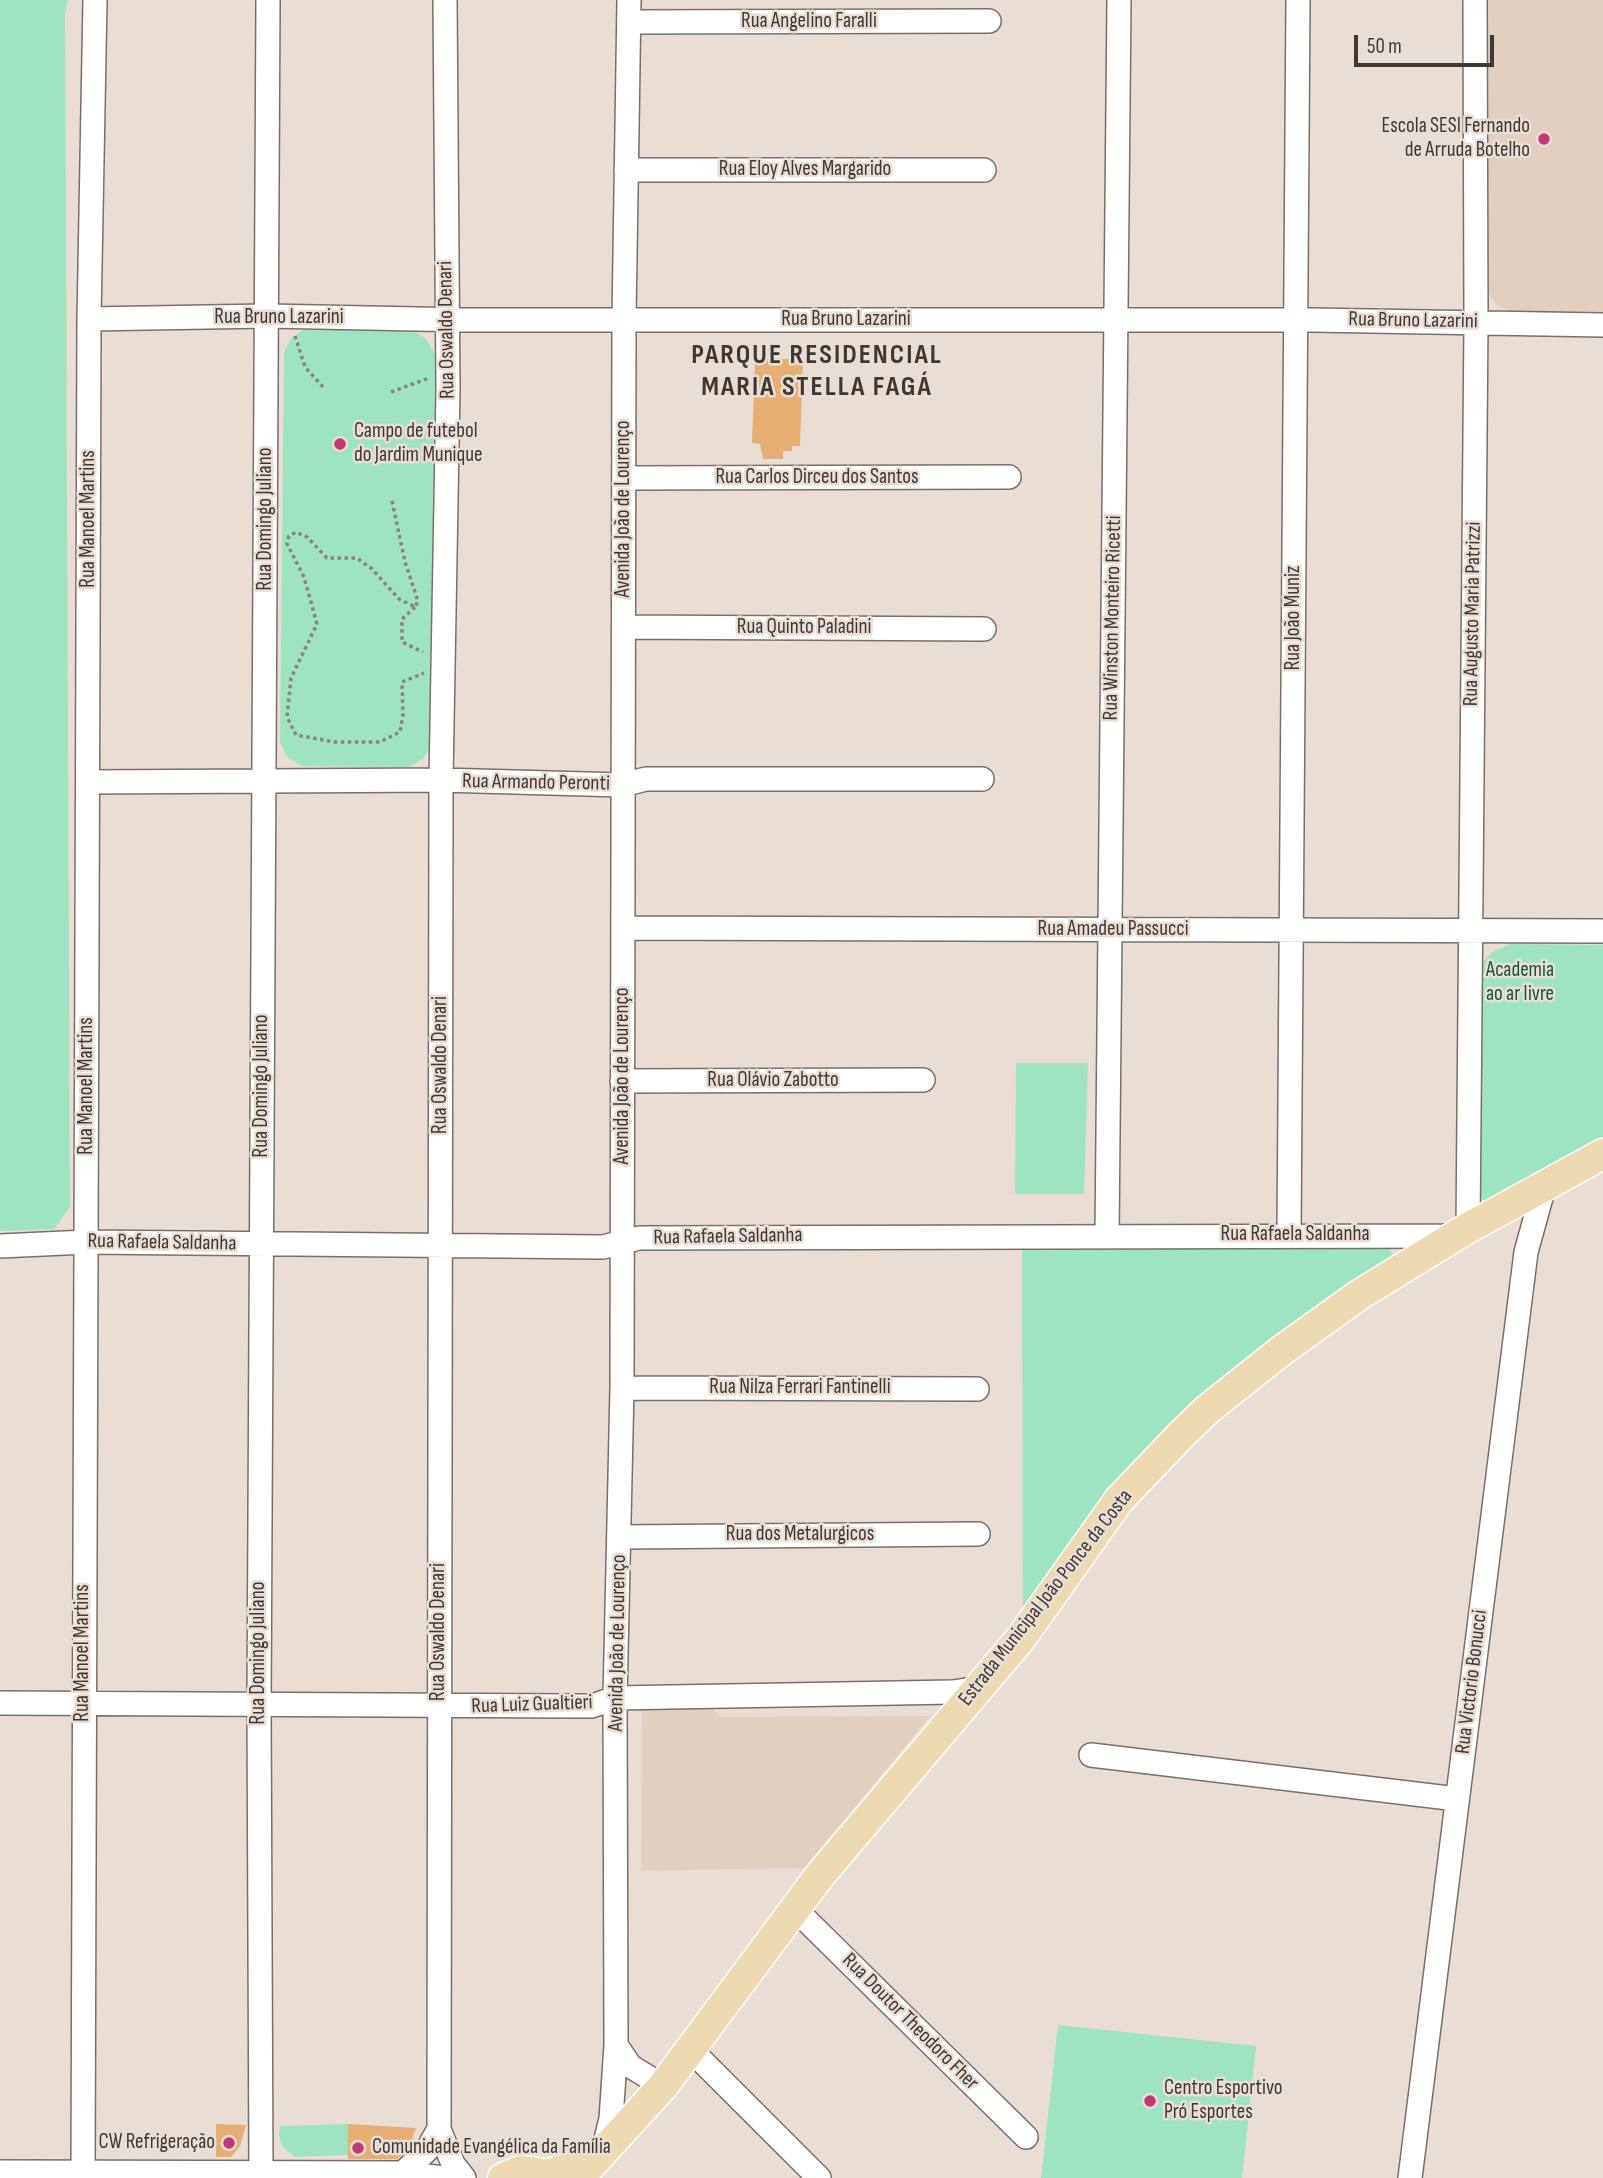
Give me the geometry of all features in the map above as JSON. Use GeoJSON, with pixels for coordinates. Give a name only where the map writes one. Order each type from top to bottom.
{"type":"FeatureCollection","features":[{"type":"Feature","properties":{"kind":"main road","name":"Estrada Municipal João Ponce da Costa"},"geometry":{"type":"LineString","coordinates":[[591,2163],[663,2086],[794,1908],[1021,1638],[1119,1500],[1208,1409],[1359,1295],[1463,1232],[1603,1154]]}},
{"type":"Feature","properties":{"kind":"main road"},"geometry":{"type":"LineString","coordinates":[[525,2176],[546,2175],[591,2163]]}},
{"type":"Feature","properties":{"kind":"street","name":"Rua Manoel Martins"},"geometry":{"type":"LineString","coordinates":[[83,2173],[82,1704],[89,782],[89,319],[95,0]]}},
{"type":"Feature","properties":{"kind":"street","name":"Rua Domingo Juliano"},"geometry":{"type":"LineString","coordinates":[[261,2172],[259,1706],[268,0]]}},
{"type":"Feature","properties":{"kind":"street","name":"Rua Oswaldo Denari"},"geometry":{"type":"LineString","coordinates":[[445,0],[447,513],[442,780],[439,2129],[453,2164],[464,2178]]}},
{"type":"Feature","properties":{"kind":"street","name":"Rua Winston Monteiro Ricetti"},"geometry":{"type":"LineString","coordinates":[[1107,1235],[1111,1062],[1119,0]]}},
{"type":"Feature","properties":{"kind":"street","name":"Rua João Muniz"},"geometry":{"type":"LineString","coordinates":[[1289,1235],[1298,0]]}},
{"type":"Feature","properties":{"kind":"street","name":"Rua Augusto Maria Patrizzi"},"geometry":{"type":"LineString","coordinates":[[1463,1232],[1470,931],[1476,322],[1475,0]]}},
{"type":"Feature","properties":{"kind":"street","name":"Rua Angelino Faralli"},"geometry":{"type":"LineString","coordinates":[[629,11],[989,21]]}},
{"type":"Feature","properties":{"kind":"street","name":"Avenida João de Lourenço"},"geometry":{"type":"LineString","coordinates":[[591,2163],[611,2119],[616,2045],[615,1698],[621,1537],[624,319],[629,11]]}},
{"type":"Feature","properties":{"kind":"street","name":"Rua Eloy Alves Margarido"},"geometry":{"type":"LineString","coordinates":[[626,170],[984,170]]}},
{"type":"Feature","properties":{"kind":"street","name":"Rua Bruno Lazarini"},"geometry":{"type":"LineString","coordinates":[[89,319],[267,316],[446,320],[1296,320],[1603,325]]}},
{"type":"Feature","properties":{"kind":"street","name":"Rua Carlos Dirceu dos Santos"},"geometry":{"type":"LineString","coordinates":[[625,478],[1009,477]]}},
{"type":"Feature","properties":{"kind":"street","name":"Rua Quinto Paladini"},"geometry":{"type":"LineString","coordinates":[[624,627],[984,629]]}},
{"type":"Feature","properties":{"kind":"street","name":"Rua Armando Peronti"},"geometry":{"type":"LineString","coordinates":[[89,782],[442,780],[622,785],[646,779],[982,779]]}},
{"type":"Feature","properties":{"kind":"street","name":"Rua Amadeu Passucci"},"geometry":{"type":"LineString","coordinates":[[624,928],[1603,931]]}},
{"type":"Feature","properties":{"kind":"street","name":"Rua Olávio Zabotto"},"geometry":{"type":"LineString","coordinates":[[622,1082],[923,1080]]}},
{"type":"Feature","properties":{"kind":"street","name":"Rua Victorio Bonucci"},"geometry":{"type":"LineString","coordinates":[[1410,2178],[1526,1252],[1544,1187]]}},
{"type":"Feature","properties":{"kind":"street","name":"Rua Rafaela Saldanha"},"geometry":{"type":"LineString","coordinates":[[0,1246],[86,1242],[603,1247],[639,1238],[1463,1232]]}},
{"type":"Feature","properties":{"kind":"street","name":"Rua Nilza Ferrari Fantinelli"},"geometry":{"type":"LineString","coordinates":[[622,1388],[977,1389]]}},
{"type":"Feature","properties":{"kind":"street","name":"Rua dos Metalurgicos"},"geometry":{"type":"LineString","coordinates":[[621,1537],[978,1534]]}},
{"type":"Feature","properties":{"kind":"street","name":"Rua Luiz Gualtieri"},"geometry":{"type":"LineString","coordinates":[[0,1703],[592,1706],[615,1698],[954,1692],[979,1688]]}},
{"type":"Feature","properties":{"kind":"street"},"geometry":{"type":"LineString","coordinates":[[1091,1755],[1457,1799]]}},
{"type":"Feature","properties":{"kind":"street","name":"Rua Doutor Theodoro Fher"},"geometry":{"type":"LineString","coordinates":[[794,1908],[1026,2137]]}},
{"type":"Feature","properties":{"kind":"street"},"geometry":{"type":"LineString","coordinates":[[616,2045],[630,2066],[663,2086]]}},
{"type":"Feature","properties":{"kind":"street"},"geometry":{"type":"LineString","coordinates":[[689,2048],[819,2178]]}},
{"type":"Feature","properties":{"kind":"street"},"geometry":{"type":"LineString","coordinates":[[403,2173],[427,2150],[439,2129]]}},
{"type":"Feature","properties":{"kind":"street"},"geometry":{"type":"LineString","coordinates":[[0,2172],[154,2176],[261,2172],[403,2173],[443,2178]]}},
{"type":"Feature","properties":{"kind":"path"},"geometry":{"type":"LineString","coordinates":[[295,337],[305,367],[323,387]]}},
{"type":"Feature","properties":{"kind":"path"},"geometry":{"type":"LineString","coordinates":[[391,392],[435,376]]}},
{"type":"Feature","properties":{"kind":"path"},"geometry":{"type":"LineString","coordinates":[[391,501],[405,562],[418,601],[402,619],[402,642],[433,657]]}},
{"type":"Feature","properties":{"kind":"path"},"geometry":{"type":"LineString","coordinates":[[415,607],[399,599],[372,569],[357,558],[327,558],[307,537],[296,532],[289,536],[287,544],[304,577],[317,624],[291,678],[287,717],[296,735],[335,742],[380,742],[400,732],[403,715],[402,682],[433,670]]}},
{"type":"Feature","properties":{"kind":"shaded area","name":"Escola SESI Fernando de Arruda Botelho"},"geometry":{"type":"Polygon","coordinates":[[[1486,0],[1603,0],[1603,312],[1511,311],[1497,305],[1488,292],[1486,0]]]}},
{"type":"Feature","properties":{"kind":"shaded area"},"geometry":{"type":"Polygon","coordinates":[[[710,1706],[721,1717],[930,1716],[805,1868],[641,1871],[642,1708],[710,1706]]]}},
{"type":"Feature","properties":{"kind":"green space"},"geometry":{"type":"Polygon","coordinates":[[[0,0],[68,0],[65,13],[70,1207],[54,1229],[0,1231],[0,0]]]}},
{"type":"Feature","properties":{"kind":"green space"},"geometry":{"type":"Polygon","coordinates":[[[305,329],[412,330],[426,339],[435,354],[432,745],[423,759],[409,767],[302,766],[288,758],[280,743],[284,353],[291,338],[305,329]]]}},
{"type":"Feature","properties":{"kind":"green space","name":"Academia ao ar livre"},"geometry":{"type":"Polygon","coordinates":[[[1511,944],[1603,945],[1603,1146],[1492,1201],[1483,1200],[1479,1195],[1481,964],[1492,952],[1511,944]]]}},
{"type":"Feature","properties":{"kind":"green space"},"geometry":{"type":"Polygon","coordinates":[[[1016,1063],[1088,1063],[1084,1194],[1015,1194],[1016,1063]]]}},
{"type":"Feature","properties":{"kind":"green space"},"geometry":{"type":"Polygon","coordinates":[[[1022,1244],[1388,1246],[1394,1258],[1259,1359],[1023,1628],[1022,1244]]]}},
{"type":"Feature","properties":{"kind":"green space","name":"Centro Esportivo Pró Esportes"},"geometry":{"type":"Polygon","coordinates":[[[1058,2025],[1256,2046],[1242,2178],[1041,2178],[1058,2025]]]}},
{"type":"Feature","properties":{"kind":"green space"},"geometry":{"type":"Polygon","coordinates":[[[348,2124],[348,2155],[295,2157],[282,2146],[279,2134],[280,2126],[348,2124]]]}},
{"type":"Feature","properties":{"kind":"building"},"geometry":{"type":"Polygon","coordinates":[[[755,359],[803,359],[800,446],[792,446],[792,451],[783,451],[783,459],[763,459],[760,444],[752,443],[755,359]]]}},
{"type":"Feature","properties":{"kind":"building","name":"CW Refrigeração"},"geometry":{"type":"Polygon","coordinates":[[[216,2124],[246,2125],[240,2146],[231,2157],[216,2157],[216,2124]]]}},
{"type":"Feature","properties":{"kind":"building"},"geometry":{"type":"Polygon","coordinates":[[[348,2124],[416,2128],[409,2148],[397,2159],[348,2159],[348,2124]]]}},
{"type":"Feature","properties":{"kind":"place","name":"Escola SESI Fernando de Arruda Botelho"},"geometry":{"type":"Point","coordinates":[1544,139]}},
{"type":"Feature","properties":{"kind":"place","name":"Campo de futebol do Jardim Munique"},"geometry":{"type":"Point","coordinates":[340,444]}},
{"type":"Feature","properties":{"kind":"place","name":"Centro Esportivo Pró Esportes"},"geometry":{"type":"Point","coordinates":[1150,2101]}},
{"type":"Feature","properties":{"kind":"place","name":"CW Refrigeração"},"geometry":{"type":"Point","coordinates":[229,2143]}},
{"type":"Feature","properties":{"kind":"place","name":"Comunidade Evangélica da Família"},"geometry":{"type":"Point","coordinates":[358,2148]}},
{"type":"Feature","properties":{"kind":"district","name":"PARQUE RESIDENCIAL MARIA STELLA FAGÁ"},"geometry":{"type":"Point","coordinates":[817,372]}}]}
